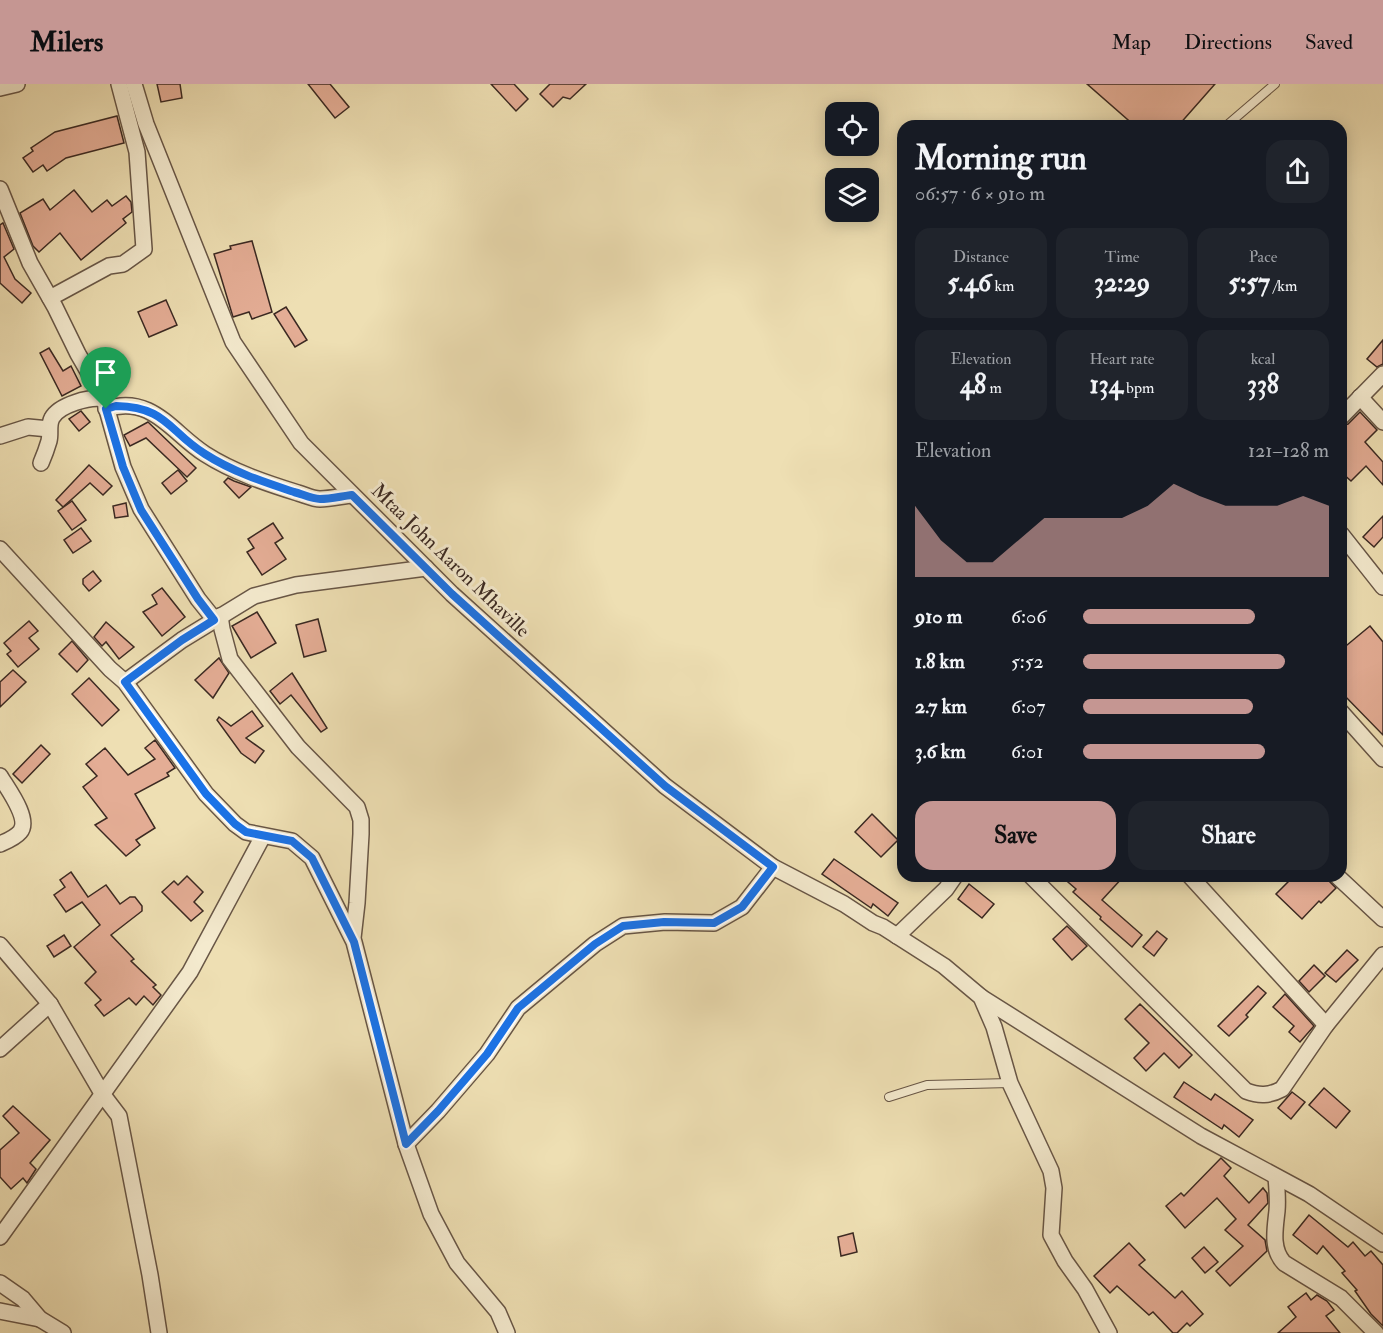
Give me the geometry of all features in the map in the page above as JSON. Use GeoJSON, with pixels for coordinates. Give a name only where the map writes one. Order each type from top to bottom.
{"type":"FeatureCollection","features":[{"type":"Feature","properties":{"kind":"street"},"geometry":{"type":"LineString","coordinates":[[0,88],[17,84]]}},
{"type":"Feature","properties":{"kind":"street"},"geometry":{"type":"LineString","coordinates":[[50,298],[109,266],[123,264],[144,249],[137,152],[119,84]]}},
{"type":"Feature","properties":{"kind":"street","name":"Mtaa John Aaron Mhaville"},"geometry":{"type":"LineString","coordinates":[[134,84],[146,124],[233,342],[301,443],[452,594],[665,786],[773,867],[844,904],[897,936],[944,966],[981,997],[1201,1137],[1309,1194],[1383,1244]]}},
{"type":"Feature","properties":{"kind":"street"},"geometry":{"type":"LineString","coordinates":[[0,189],[30,263],[105,404],[123,467],[141,510],[198,599],[217,618],[230,658],[298,747],[357,807],[361,820],[361,834],[353,939]]}},
{"type":"Feature","properties":{"kind":"street"},"geometry":{"type":"LineString","coordinates":[[1347,411],[1383,374]]}},
{"type":"Feature","properties":{"kind":"street"},"geometry":{"type":"LineString","coordinates":[[1360,397],[1383,422]]}},
{"type":"Feature","properties":{"kind":"street"},"geometry":{"type":"LineString","coordinates":[[41,463],[50,438],[51,419],[57,411],[83,400],[116,406],[135,406],[153,412],[167,421],[179,435],[206,455],[257,480],[318,499],[352,495]]}},
{"type":"Feature","properties":{"kind":"street"},"geometry":{"type":"LineString","coordinates":[[0,436],[28,427],[49,429]]}},
{"type":"Feature","properties":{"kind":"street"},"geometry":{"type":"LineString","coordinates":[[1347,542],[1383,587]]}},
{"type":"Feature","properties":{"kind":"street"},"geometry":{"type":"LineString","coordinates":[[0,549],[110,669],[125,682],[206,794],[235,824],[246,832],[292,841],[312,858],[353,939],[406,1144],[431,1214],[457,1263],[498,1312],[507,1333]]}},
{"type":"Feature","properties":{"kind":"street"},"geometry":{"type":"LineString","coordinates":[[125,682],[182,640],[254,596],[296,585],[426,568]]}},
{"type":"Feature","properties":{"kind":"street"},"geometry":{"type":"LineString","coordinates":[[1347,719],[1383,759]]}},
{"type":"Feature","properties":{"kind":"street"},"geometry":{"type":"LineString","coordinates":[[0,776],[22,813],[23,825],[21,831],[0,844]]}},
{"type":"Feature","properties":{"kind":"street"},"geometry":{"type":"LineString","coordinates":[[0,1237],[190,972],[263,836]]}},
{"type":"Feature","properties":{"kind":"street"},"geometry":{"type":"LineString","coordinates":[[406,1144],[487,1054],[518,1008],[595,944],[623,926],[664,922],[714,923],[742,907],[773,867]]}},
{"type":"Feature","properties":{"kind":"street"},"geometry":{"type":"LineString","coordinates":[[897,936],[951,882]]}},
{"type":"Feature","properties":{"kind":"street"},"geometry":{"type":"LineString","coordinates":[[1037,882],[1246,1091],[1264,1095],[1282,1089],[1326,1025],[1383,955]]}},
{"type":"Feature","properties":{"kind":"street"},"geometry":{"type":"LineString","coordinates":[[1195,882],[1326,1025]]}},
{"type":"Feature","properties":{"kind":"street"},"geometry":{"type":"LineString","coordinates":[[1343,882],[1383,919]]}},
{"type":"Feature","properties":{"kind":"street"},"geometry":{"type":"LineString","coordinates":[[0,945],[50,1004],[119,1116],[159,1333]]}},
{"type":"Feature","properties":{"kind":"street"},"geometry":{"type":"LineString","coordinates":[[981,997],[994,1027],[1010,1083],[1051,1171],[1054,1188],[1050,1227],[1054,1242],[1085,1289],[1108,1333]]}},
{"type":"Feature","properties":{"kind":"street"},"geometry":{"type":"LineString","coordinates":[[0,1048],[50,1004]]}},
{"type":"Feature","properties":{"kind":"street"},"geometry":{"type":"LineString","coordinates":[[1276,1177],[1275,1238],[1279,1257],[1284,1263],[1341,1298],[1376,1333]]}},
{"type":"Feature","properties":{"kind":"street"},"geometry":{"type":"LineString","coordinates":[[0,1283],[23,1299],[40,1319],[63,1333]]}},
{"type":"Feature","properties":{"kind":"street"},"geometry":{"type":"LineString","coordinates":[[0,1311],[40,1319]]}},
{"type":"Feature","properties":{"kind":"lane"},"geometry":{"type":"LineString","coordinates":[[1233,120],[1275,84]]}},
{"type":"Feature","properties":{"kind":"lane"},"geometry":{"type":"LineString","coordinates":[[889,1097],[927,1085],[1010,1083]]}},
{"type":"Feature","properties":{"kind":"building"},"geometry":{"type":"Polygon","coordinates":[[[157,84],[180,84],[182,98],[161,102],[157,84]]]}},
{"type":"Feature","properties":{"kind":"building"},"geometry":{"type":"Polygon","coordinates":[[[308,84],[330,84],[349,107],[335,118],[308,84]]]}},
{"type":"Feature","properties":{"kind":"building"},"geometry":{"type":"Polygon","coordinates":[[[491,84],[514,84],[528,99],[516,111],[491,84]]]}},
{"type":"Feature","properties":{"kind":"building"},"geometry":{"type":"Polygon","coordinates":[[[550,84],[586,84],[570,99],[563,97],[553,107],[540,94],[550,84]]]}},
{"type":"Feature","properties":{"kind":"building"},"geometry":{"type":"Polygon","coordinates":[[[1087,84],[1215,84],[1183,120],[1128,120],[1087,84]]]}},
{"type":"Feature","properties":{"kind":"building"},"geometry":{"type":"Polygon","coordinates":[[[117,116],[124,143],[66,158],[47,171],[43,165],[33,172],[23,158],[33,151],[31,148],[55,132],[117,116]]]}},
{"type":"Feature","properties":{"kind":"building"},"geometry":{"type":"Polygon","coordinates":[[[74,190],[92,212],[107,200],[112,206],[126,196],[131,202],[132,212],[123,219],[126,223],[81,260],[60,233],[39,252],[33,246],[20,213],[43,199],[50,210],[74,190]]]}},
{"type":"Feature","properties":{"kind":"building"},"geometry":{"type":"Polygon","coordinates":[[[3,223],[14,249],[4,257],[15,279],[31,293],[22,303],[0,283],[0,225],[3,223]]]}},
{"type":"Feature","properties":{"kind":"building"},"geometry":{"type":"Polygon","coordinates":[[[252,241],[272,312],[252,319],[249,312],[233,317],[214,254],[231,249],[230,246],[252,241]]]}},
{"type":"Feature","properties":{"kind":"building"},"geometry":{"type":"Polygon","coordinates":[[[166,300],[177,325],[149,337],[138,312],[166,300]]]}},
{"type":"Feature","properties":{"kind":"building"},"geometry":{"type":"Polygon","coordinates":[[[286,307],[307,340],[295,347],[274,314],[286,307]]]}},
{"type":"Feature","properties":{"kind":"building"},"geometry":{"type":"Polygon","coordinates":[[[1383,340],[1383,364],[1377,367],[1367,359],[1383,340]]]}},
{"type":"Feature","properties":{"kind":"building"},"geometry":{"type":"Polygon","coordinates":[[[49,348],[63,371],[71,366],[81,386],[62,396],[40,353],[49,348]]]}},
{"type":"Feature","properties":{"kind":"building"},"geometry":{"type":"Polygon","coordinates":[[[81,411],[90,422],[79,431],[69,419],[81,411]]]}},
{"type":"Feature","properties":{"kind":"building"},"geometry":{"type":"Polygon","coordinates":[[[1360,412],[1377,430],[1365,442],[1383,462],[1383,485],[1366,466],[1351,481],[1347,477],[1348,424],[1360,412]]]}},
{"type":"Feature","properties":{"kind":"building"},"geometry":{"type":"Polygon","coordinates":[[[148,422],[196,468],[187,477],[146,438],[130,446],[124,435],[148,422]]]}},
{"type":"Feature","properties":{"kind":"building"},"geometry":{"type":"Polygon","coordinates":[[[89,465],[112,486],[103,495],[90,483],[63,507],[56,500],[89,465]]]}},
{"type":"Feature","properties":{"kind":"building"},"geometry":{"type":"Polygon","coordinates":[[[178,470],[187,481],[171,494],[162,483],[178,470]]]}},
{"type":"Feature","properties":{"kind":"building"},"geometry":{"type":"Polygon","coordinates":[[[228,478],[251,487],[239,498],[224,482],[228,478]]]}},
{"type":"Feature","properties":{"kind":"building"},"geometry":{"type":"Polygon","coordinates":[[[72,501],[86,520],[72,530],[58,511],[72,501]]]}},
{"type":"Feature","properties":{"kind":"building"},"geometry":{"type":"Polygon","coordinates":[[[126,503],[128,516],[115,518],[113,506],[126,503]]]}},
{"type":"Feature","properties":{"kind":"building"},"geometry":{"type":"Polygon","coordinates":[[[1383,516],[1383,537],[1374,547],[1363,537],[1383,516]]]}},
{"type":"Feature","properties":{"kind":"building"},"geometry":{"type":"Polygon","coordinates":[[[273,523],[283,538],[275,543],[286,559],[262,575],[247,552],[254,548],[248,539],[273,523]]]}},
{"type":"Feature","properties":{"kind":"building"},"geometry":{"type":"Polygon","coordinates":[[[81,528],[91,541],[73,553],[64,540],[81,528]]]}},
{"type":"Feature","properties":{"kind":"building"},"geometry":{"type":"Polygon","coordinates":[[[93,571],[101,581],[89,591],[83,584],[83,579],[93,571]]]}},
{"type":"Feature","properties":{"kind":"building"},"geometry":{"type":"Polygon","coordinates":[[[162,588],[185,617],[162,636],[143,612],[157,604],[152,595],[162,588]]]}},
{"type":"Feature","properties":{"kind":"building"},"geometry":{"type":"Polygon","coordinates":[[[257,612],[276,643],[251,658],[232,626],[257,612]]]}},
{"type":"Feature","properties":{"kind":"building"},"geometry":{"type":"Polygon","coordinates":[[[318,619],[326,651],[304,657],[296,625],[318,619]]]}},
{"type":"Feature","properties":{"kind":"building"},"geometry":{"type":"Polygon","coordinates":[[[29,621],[38,631],[29,638],[39,649],[18,667],[7,654],[11,651],[4,643],[29,621]]]}},
{"type":"Feature","properties":{"kind":"building"},"geometry":{"type":"Polygon","coordinates":[[[106,622],[134,647],[119,659],[106,642],[102,646],[94,637],[106,622]]]}},
{"type":"Feature","properties":{"kind":"building"},"geometry":{"type":"Polygon","coordinates":[[[1370,626],[1383,642],[1383,735],[1347,698],[1347,645],[1370,626]]]}},
{"type":"Feature","properties":{"kind":"building"},"geometry":{"type":"Polygon","coordinates":[[[72,641],[88,660],[77,672],[59,654],[72,641]]]}},
{"type":"Feature","properties":{"kind":"building"},"geometry":{"type":"Polygon","coordinates":[[[219,658],[229,673],[213,698],[195,680],[219,658]]]}},
{"type":"Feature","properties":{"kind":"building"},"geometry":{"type":"Polygon","coordinates":[[[13,670],[26,682],[0,707],[0,682],[13,670]]]}},
{"type":"Feature","properties":{"kind":"building"},"geometry":{"type":"Polygon","coordinates":[[[292,673],[327,728],[321,732],[291,695],[280,704],[270,691],[292,673]]]}},
{"type":"Feature","properties":{"kind":"building"},"geometry":{"type":"Polygon","coordinates":[[[89,678],[119,710],[102,726],[72,694],[89,678]]]}},
{"type":"Feature","properties":{"kind":"building"},"geometry":{"type":"Polygon","coordinates":[[[252,711],[263,726],[246,738],[264,751],[255,763],[241,753],[217,720],[219,717],[231,726],[252,711]]]}},
{"type":"Feature","properties":{"kind":"building"},"geometry":{"type":"Polygon","coordinates":[[[155,740],[175,768],[167,773],[169,776],[135,794],[155,828],[136,840],[140,845],[126,856],[95,825],[107,818],[83,787],[97,776],[86,764],[105,748],[128,775],[155,759],[145,748],[155,740]]]}},
{"type":"Feature","properties":{"kind":"building"},"geometry":{"type":"Polygon","coordinates":[[[41,745],[50,754],[22,783],[13,774],[41,745]]]}},
{"type":"Feature","properties":{"kind":"building"},"geometry":{"type":"Polygon","coordinates":[[[872,814],[897,841],[881,857],[855,832],[872,814]]]}},
{"type":"Feature","properties":{"kind":"building"},"geometry":{"type":"Polygon","coordinates":[[[834,859],[898,903],[888,916],[873,904],[871,908],[822,874],[834,859]]]}},
{"type":"Feature","properties":{"kind":"building"},"geometry":{"type":"Polygon","coordinates":[[[71,872],[88,897],[106,885],[120,904],[130,897],[135,897],[142,906],[142,911],[111,935],[134,959],[131,961],[156,985],[153,987],[161,995],[153,1005],[144,996],[136,1005],[129,998],[104,1016],[95,1005],[101,1000],[85,983],[96,972],[74,947],[100,925],[82,902],[66,912],[54,895],[65,887],[60,880],[71,872]]]}},
{"type":"Feature","properties":{"kind":"building"},"geometry":{"type":"Polygon","coordinates":[[[187,876],[203,892],[194,902],[203,911],[191,921],[162,892],[174,881],[178,885],[187,876]]]}},
{"type":"Feature","properties":{"kind":"building"},"geometry":{"type":"Polygon","coordinates":[[[1068,882],[1118,882],[1102,900],[1142,935],[1132,947],[1073,892],[1076,889],[1068,882]]]}},
{"type":"Feature","properties":{"kind":"building"},"geometry":{"type":"Polygon","coordinates":[[[1288,882],[1330,882],[1336,888],[1321,903],[1319,901],[1302,919],[1276,894],[1288,882]]]}},
{"type":"Feature","properties":{"kind":"building"},"geometry":{"type":"Polygon","coordinates":[[[969,884],[994,904],[982,918],[958,899],[969,884]]]}},
{"type":"Feature","properties":{"kind":"building"},"geometry":{"type":"Polygon","coordinates":[[[1067,926],[1087,946],[1072,960],[1053,939],[1067,926]]]}},
{"type":"Feature","properties":{"kind":"building"},"geometry":{"type":"Polygon","coordinates":[[[1157,931],[1167,939],[1154,956],[1143,947],[1157,931]]]}},
{"type":"Feature","properties":{"kind":"building"},"geometry":{"type":"Polygon","coordinates":[[[64,935],[71,946],[54,957],[47,946],[64,935]]]}},
{"type":"Feature","properties":{"kind":"building"},"geometry":{"type":"Polygon","coordinates":[[[1347,950],[1358,960],[1336,982],[1325,973],[1347,950]]]}},
{"type":"Feature","properties":{"kind":"building"},"geometry":{"type":"Polygon","coordinates":[[[1314,965],[1325,976],[1309,992],[1299,981],[1314,965]]]}},
{"type":"Feature","properties":{"kind":"building"},"geometry":{"type":"Polygon","coordinates":[[[1258,986],[1266,993],[1246,1015],[1248,1017],[1229,1036],[1218,1026],[1258,986]]]}},
{"type":"Feature","properties":{"kind":"building"},"geometry":{"type":"Polygon","coordinates":[[[1285,994],[1314,1026],[1300,1042],[1289,1032],[1294,1026],[1273,1007],[1285,994]]]}},
{"type":"Feature","properties":{"kind":"building"},"geometry":{"type":"Polygon","coordinates":[[[1140,1004],[1192,1055],[1179,1068],[1164,1053],[1146,1071],[1134,1058],[1149,1043],[1125,1019],[1140,1004]]]}},
{"type":"Feature","properties":{"kind":"building"},"geometry":{"type":"Polygon","coordinates":[[[1184,1082],[1211,1100],[1215,1094],[1253,1120],[1239,1137],[1224,1125],[1222,1129],[1174,1097],[1184,1082]]]}},
{"type":"Feature","properties":{"kind":"building"},"geometry":{"type":"Polygon","coordinates":[[[1324,1088],[1350,1111],[1336,1128],[1309,1105],[1324,1088]]]}},
{"type":"Feature","properties":{"kind":"building"},"geometry":{"type":"Polygon","coordinates":[[[1292,1092],[1305,1102],[1291,1119],[1278,1108],[1292,1092]]]}},
{"type":"Feature","properties":{"kind":"building"},"geometry":{"type":"Polygon","coordinates":[[[13,1106],[50,1140],[30,1163],[36,1169],[27,1183],[23,1178],[11,1189],[0,1177],[0,1150],[19,1133],[3,1116],[13,1106]]]}},
{"type":"Feature","properties":{"kind":"building"},"geometry":{"type":"Polygon","coordinates":[[[1221,1158],[1231,1168],[1224,1176],[1249,1203],[1263,1188],[1267,1193],[1268,1203],[1248,1225],[1265,1240],[1267,1251],[1230,1286],[1216,1271],[1243,1246],[1225,1230],[1236,1219],[1217,1198],[1185,1228],[1166,1206],[1181,1193],[1184,1196],[1221,1158]]]}},
{"type":"Feature","properties":{"kind":"building"},"geometry":{"type":"Polygon","coordinates":[[[1309,1215],[1348,1247],[1353,1242],[1365,1256],[1371,1251],[1383,1265],[1383,1326],[1371,1314],[1355,1291],[1357,1290],[1342,1273],[1345,1271],[1323,1246],[1317,1254],[1293,1235],[1309,1215]]]}},
{"type":"Feature","properties":{"kind":"building"},"geometry":{"type":"Polygon","coordinates":[[[853,1233],[857,1252],[841,1256],[838,1237],[853,1233]]]}},
{"type":"Feature","properties":{"kind":"building"},"geometry":{"type":"Polygon","coordinates":[[[1129,1243],[1145,1260],[1139,1265],[1175,1298],[1182,1291],[1203,1314],[1190,1326],[1187,1323],[1177,1333],[1173,1333],[1153,1312],[1149,1315],[1117,1286],[1110,1293],[1094,1276],[1129,1243]]]}},
{"type":"Feature","properties":{"kind":"building"},"geometry":{"type":"Polygon","coordinates":[[[1204,1247],[1218,1262],[1205,1273],[1192,1258],[1204,1247]]]}},
{"type":"Feature","properties":{"kind":"building"},"geometry":{"type":"Polygon","coordinates":[[[1306,1293],[1311,1300],[1317,1295],[1327,1301],[1334,1310],[1326,1316],[1340,1333],[1278,1333],[1296,1317],[1288,1307],[1306,1293]]]}},
{"type":"Feature","properties":{"kind":"route"},"geometry":{"type":"LineString","coordinates":[[116,406],[135,406],[153,412],[167,421],[179,435],[206,455],[257,480],[318,499],[352,495],[452,594],[665,786],[773,867],[742,907],[714,923],[664,922],[623,926],[595,944],[518,1008],[487,1054],[406,1144],[354,942],[312,858],[292,841],[246,832],[235,824],[206,794],[125,682],[182,640],[214,620],[141,510],[123,467],[106,409],[116,406]]}}]}
